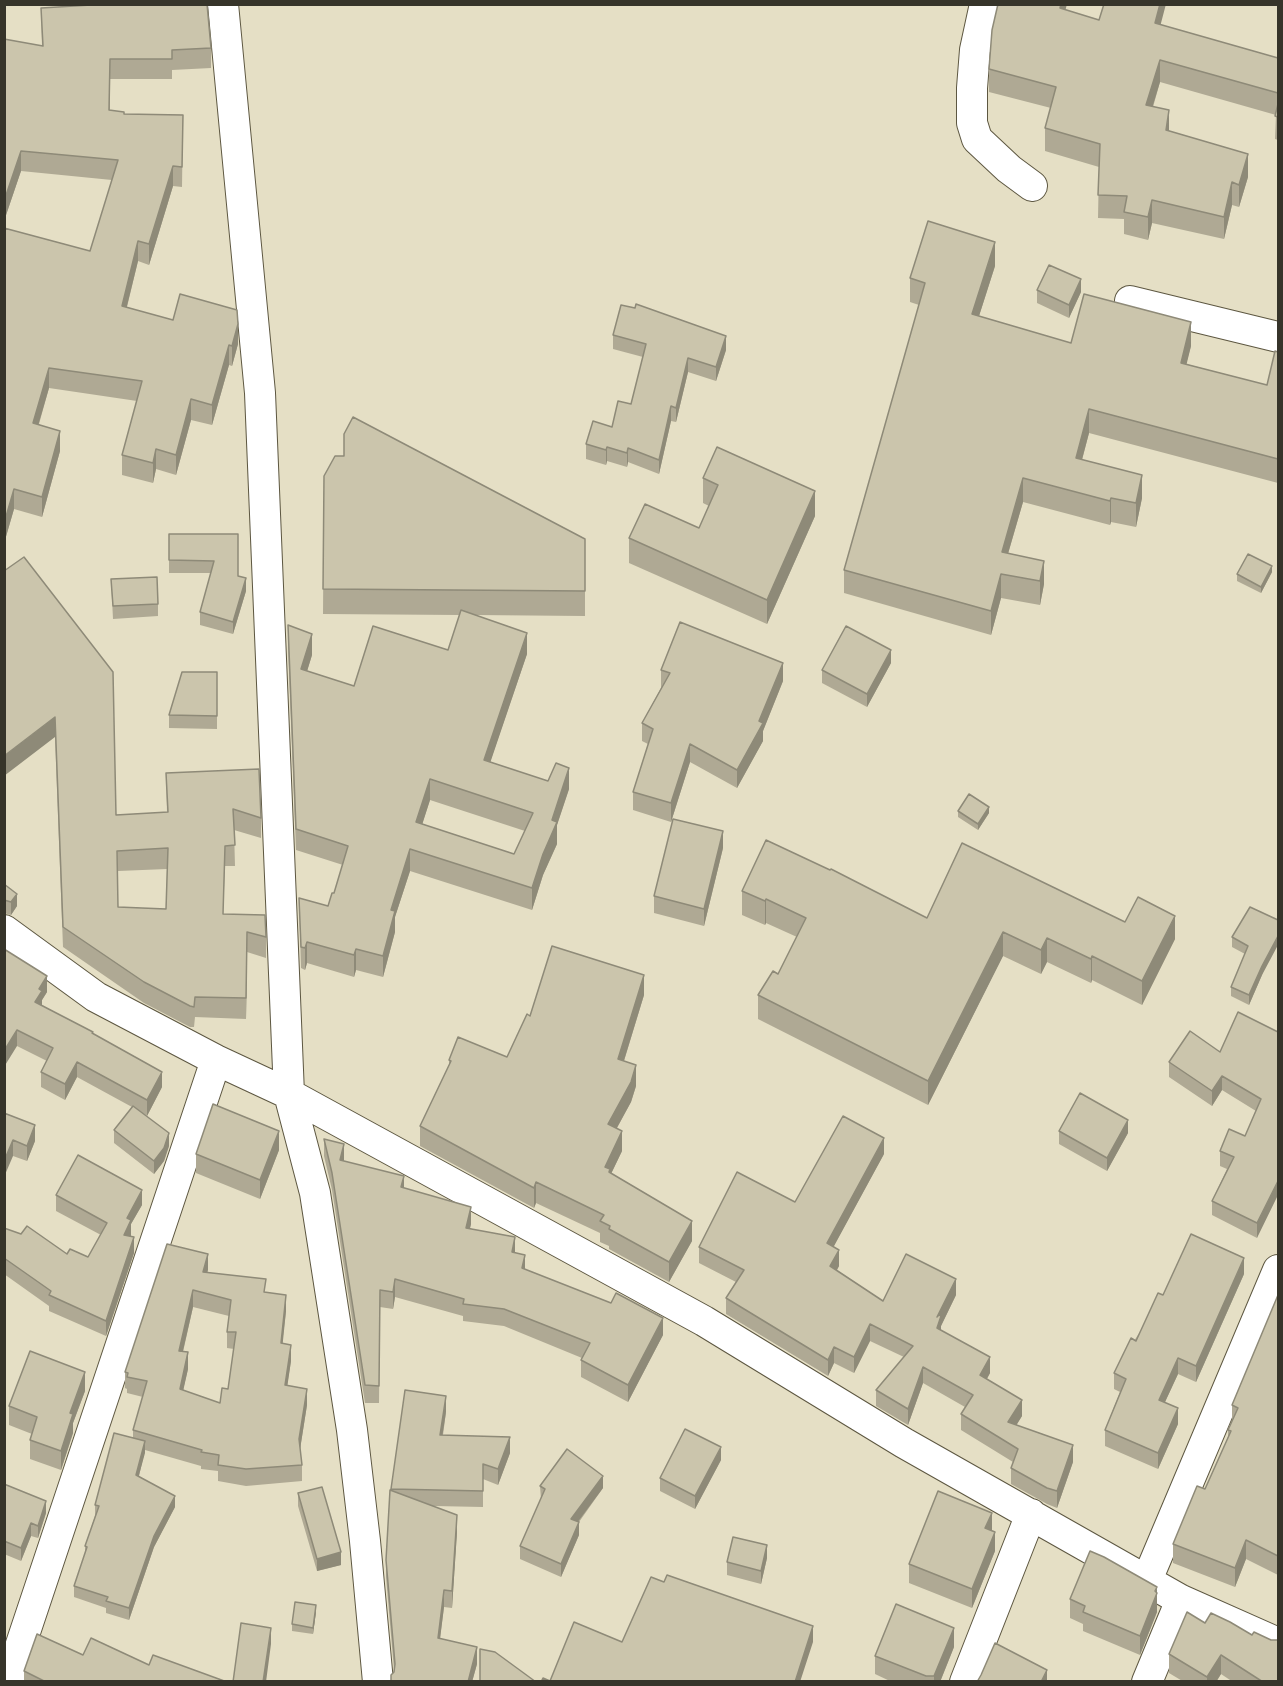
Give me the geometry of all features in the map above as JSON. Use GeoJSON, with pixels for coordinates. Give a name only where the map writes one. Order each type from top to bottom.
{"type":"FeatureCollection","features":[{"type":"Feature","properties":{"kind":"street"},"geometry":{"type":"LineString","coordinates":[[224,4],[260,393],[289,1094],[315,1193],[348,1406],[365,1541],[378,1682]]}},
{"type":"Feature","properties":{"kind":"street"},"geometry":{"type":"LineString","coordinates":[[985,4],[975,50],[972,123],[977,139],[1009,169],[1032,186]]}},
{"type":"Feature","properties":{"kind":"street"},"geometry":{"type":"LineString","coordinates":[[1130,301],[1278,337]]}},
{"type":"Feature","properties":{"kind":"street"},"geometry":{"type":"LineString","coordinates":[[4,930],[96,998],[216,1060],[289,1094],[704,1322],[904,1443],[1181,1600],[1278,1643]]}},
{"type":"Feature","properties":{"kind":"street"},"geometry":{"type":"LineString","coordinates":[[9,1680],[216,1060]]}},
{"type":"Feature","properties":{"kind":"street"},"geometry":{"type":"LineString","coordinates":[[1147,1580],[1278,1270]]}},
{"type":"Feature","properties":{"kind":"street"},"geometry":{"type":"LineString","coordinates":[[965,1682],[1030,1514]]}},
{"type":"Feature","properties":{"kind":"street"},"geometry":{"type":"LineString","coordinates":[[1147,1682],[1181,1600]]}},
{"type":"Feature","properties":{"kind":"building"},"geometry":{"type":"Polygon","coordinates":[[[108,4],[207,4],[211,48],[172,50],[172,59],[110,59],[109,110],[124,112],[124,114],[183,115],[182,167],[173,166],[149,244],[138,241],[122,306],[173,320],[180,294],[237,310],[238,324],[232,346],[229,345],[212,405],[191,399],[176,455],[156,449],[153,463],[122,455],[142,381],[49,368],[33,423],[60,431],[42,497],[14,489],[5,520],[4,228],[90,251],[118,160],[21,151],[4,201],[4,39],[43,46],[41,8],[108,4]]]}},
{"type":"Feature","properties":{"kind":"building"},"geometry":{"type":"Polygon","coordinates":[[[998,4],[1061,4],[1060,8],[1099,20],[1104,4],[1160,4],[1155,23],[1278,58],[1278,93],[1160,60],[1146,105],[1169,110],[1166,130],[1248,154],[1239,185],[1232,182],[1224,217],[1152,200],[1148,217],[1124,212],[1127,196],[1098,195],[1100,144],[1045,128],[1056,87],[989,69],[992,30],[998,4]]]}},
{"type":"Feature","properties":{"kind":"building"},"geometry":{"type":"Polygon","coordinates":[[[928,221],[995,242],[972,314],[1071,343],[1084,294],[1191,322],[1181,363],[1267,385],[1275,351],[1278,352],[1278,459],[1089,409],[1076,458],[1142,475],[1136,503],[1111,498],[1110,501],[1023,478],[1002,552],[1044,561],[1040,581],[1001,574],[991,611],[844,570],[925,283],[910,278],[928,221]]]}},
{"type":"Feature","properties":{"kind":"building"},"geometry":{"type":"Polygon","coordinates":[[[1049,265],[1081,279],[1069,305],[1037,290],[1049,265]]]}},
{"type":"Feature","properties":{"kind":"building"},"geometry":{"type":"Polygon","coordinates":[[[636,304],[726,336],[716,367],[688,358],[676,408],[671,406],[659,460],[628,448],[627,453],[586,444],[593,421],[612,427],[618,401],[631,404],[646,344],[613,335],[621,305],[635,308],[636,304]]]}},
{"type":"Feature","properties":{"kind":"building"},"geometry":{"type":"Polygon","coordinates":[[[353,417],[585,539],[585,591],[323,589],[324,476],[335,456],[344,456],[344,434],[353,417]]]}},
{"type":"Feature","properties":{"kind":"building"},"geometry":{"type":"Polygon","coordinates":[[[717,447],[815,491],[767,600],[629,538],[645,504],[699,528],[718,485],[703,478],[717,447]]]}},
{"type":"Feature","properties":{"kind":"building"},"geometry":{"type":"Polygon","coordinates":[[[169,534],[238,534],[238,576],[246,578],[233,622],[200,612],[214,561],[169,560],[169,534]]]}},
{"type":"Feature","properties":{"kind":"building"},"geometry":{"type":"Polygon","coordinates":[[[1248,554],[1272,566],[1261,587],[1237,574],[1248,554]]]}},
{"type":"Feature","properties":{"kind":"building"},"geometry":{"type":"Polygon","coordinates":[[[24,557],[113,672],[116,815],[168,812],[166,773],[259,769],[261,818],[233,809],[235,845],[225,846],[223,914],[265,915],[266,937],[247,932],[246,998],[195,997],[194,1007],[190,1006],[144,982],[63,927],[55,717],[4,756],[4,571],[24,557]],[[168,848],[117,851],[118,907],[166,909],[168,848]]]}},
{"type":"Feature","properties":{"kind":"building"},"geometry":{"type":"Polygon","coordinates":[[[157,577],[158,604],[113,606],[111,579],[157,577]]]}},
{"type":"Feature","properties":{"kind":"building"},"geometry":{"type":"Polygon","coordinates":[[[461,610],[527,633],[484,760],[548,781],[556,763],[569,768],[552,820],[557,822],[532,888],[410,849],[391,910],[395,911],[383,956],[356,949],[354,955],[307,942],[305,948],[301,947],[299,898],[328,906],[348,846],[296,829],[288,625],[312,634],[301,669],[354,686],[373,626],[448,650],[461,610]],[[430,779],[416,822],[514,854],[533,813],[430,779]]]}},
{"type":"Feature","properties":{"kind":"building"},"geometry":{"type":"Polygon","coordinates":[[[680,622],[783,663],[759,721],[763,723],[737,770],[690,744],[671,803],[633,792],[653,729],[642,723],[670,673],[661,670],[680,622]]]}},
{"type":"Feature","properties":{"kind":"building"},"geometry":{"type":"Polygon","coordinates":[[[846,626],[891,650],[867,694],[822,670],[846,626]]]}},
{"type":"Feature","properties":{"kind":"building"},"geometry":{"type":"Polygon","coordinates":[[[182,672],[217,672],[217,716],[169,715],[182,672]]]}},
{"type":"Feature","properties":{"kind":"building"},"geometry":{"type":"Polygon","coordinates":[[[969,794],[989,807],[978,824],[958,811],[969,794]]]}},
{"type":"Feature","properties":{"kind":"building"},"geometry":{"type":"Polygon","coordinates":[[[673,819],[723,831],[704,909],[654,896],[673,819]]]}},
{"type":"Feature","properties":{"kind":"building"},"geometry":{"type":"Polygon","coordinates":[[[766,840],[831,869],[927,918],[962,843],[1125,922],[1138,897],[1175,916],[1142,981],[1092,956],[1091,959],[1047,938],[1041,950],[1003,932],[928,1081],[758,995],[773,971],[778,974],[806,918],[766,899],[765,901],[742,891],[766,840]]]}},
{"type":"Feature","properties":{"kind":"building"},"geometry":{"type":"Polygon","coordinates":[[[4,884],[17,894],[11,902],[4,900],[4,884]]]}},
{"type":"Feature","properties":{"kind":"building"},"geometry":{"type":"Polygon","coordinates":[[[1250,907],[1278,920],[1278,936],[1249,995],[1231,987],[1248,946],[1232,937],[1250,907]]]}},
{"type":"Feature","properties":{"kind":"building"},"geometry":{"type":"Polygon","coordinates":[[[552,946],[644,975],[618,1059],[636,1065],[631,1082],[608,1124],[622,1131],[605,1167],[610,1169],[609,1172],[692,1221],[669,1262],[609,1229],[610,1226],[600,1221],[604,1215],[536,1182],[534,1188],[420,1126],[451,1061],[449,1060],[458,1037],[507,1057],[527,1014],[530,1016],[552,946]]]}},
{"type":"Feature","properties":{"kind":"building"},"geometry":{"type":"Polygon","coordinates":[[[4,949],[47,976],[39,989],[42,991],[35,1002],[162,1072],[147,1100],[77,1062],[65,1084],[41,1072],[53,1048],[17,1030],[4,1051],[4,949]]]}},
{"type":"Feature","properties":{"kind":"building"},"geometry":{"type":"Polygon","coordinates":[[[1238,1012],[1278,1032],[1278,1181],[1257,1223],[1212,1201],[1234,1157],[1220,1151],[1229,1129],[1245,1136],[1261,1099],[1222,1076],[1212,1091],[1169,1062],[1190,1031],[1220,1052],[1238,1012]]]}},
{"type":"Feature","properties":{"kind":"building"},"geometry":{"type":"Polygon","coordinates":[[[1080,1093],[1128,1120],[1107,1158],[1059,1131],[1080,1093]]]}},
{"type":"Feature","properties":{"kind":"building"},"geometry":{"type":"Polygon","coordinates":[[[213,1104],[279,1131],[260,1180],[196,1154],[213,1104]]]}},
{"type":"Feature","properties":{"kind":"building"},"geometry":{"type":"Polygon","coordinates":[[[133,1106],[169,1133],[164,1148],[154,1161],[114,1130],[133,1106]]]}},
{"type":"Feature","properties":{"kind":"building"},"geometry":{"type":"Polygon","coordinates":[[[4,1113],[35,1125],[27,1146],[13,1140],[4,1161],[4,1113]]]}},
{"type":"Feature","properties":{"kind":"building"},"geometry":{"type":"Polygon","coordinates":[[[843,1116],[884,1138],[827,1243],[839,1250],[830,1266],[883,1301],[906,1254],[956,1279],[937,1317],[941,1316],[937,1328],[990,1357],[980,1375],[1022,1400],[1008,1422],[1073,1445],[1057,1491],[1011,1468],[1018,1449],[961,1414],[973,1395],[923,1367],[908,1409],[876,1390],[913,1346],[870,1324],[854,1357],[834,1347],[828,1360],[726,1298],[744,1270],[699,1247],[737,1172],[795,1202],[843,1116]]]}},
{"type":"Feature","properties":{"kind":"building"},"geometry":{"type":"Polygon","coordinates":[[[324,1139],[344,1144],[340,1160],[404,1176],[401,1187],[471,1207],[466,1228],[515,1237],[512,1252],[525,1255],[522,1268],[611,1303],[616,1293],[663,1318],[628,1385],[581,1360],[590,1343],[504,1309],[463,1304],[464,1299],[395,1279],[393,1292],[380,1290],[379,1386],[365,1385],[332,1173],[324,1139]]]}},
{"type":"Feature","properties":{"kind":"building"},"geometry":{"type":"Polygon","coordinates":[[[78,1155],[142,1190],[127,1218],[131,1220],[124,1235],[134,1237],[106,1321],[49,1295],[51,1291],[4,1258],[4,1228],[21,1234],[27,1226],[67,1254],[70,1249],[88,1257],[107,1223],[56,1195],[78,1155]]]}},
{"type":"Feature","properties":{"kind":"building"},"geometry":{"type":"Polygon","coordinates":[[[1191,1234],[1244,1258],[1196,1366],[1178,1358],[1159,1400],[1178,1408],[1158,1453],[1105,1430],[1126,1379],[1114,1373],[1131,1338],[1136,1341],[1158,1293],[1163,1295],[1191,1234]]]}},
{"type":"Feature","properties":{"kind":"building"},"geometry":{"type":"Polygon","coordinates":[[[167,1244],[208,1254],[203,1272],[266,1279],[264,1292],[286,1295],[281,1343],[291,1345],[285,1385],[307,1389],[299,1439],[302,1465],[246,1469],[218,1465],[219,1455],[201,1452],[202,1450],[133,1430],[147,1381],[127,1377],[128,1373],[125,1372],[167,1244]],[[193,1290],[179,1351],[188,1352],[180,1389],[220,1403],[222,1388],[228,1389],[236,1332],[227,1332],[231,1300],[193,1290]]]}},
{"type":"Feature","properties":{"kind":"building"},"geometry":{"type":"Polygon","coordinates":[[[1278,1295],[1278,1556],[1246,1540],[1235,1568],[1173,1544],[1197,1486],[1205,1489],[1231,1431],[1228,1430],[1238,1408],[1232,1405],[1278,1295]]]}},
{"type":"Feature","properties":{"kind":"building"},"geometry":{"type":"Polygon","coordinates":[[[30,1351],[85,1372],[70,1413],[73,1414],[61,1451],[30,1440],[37,1417],[9,1406],[30,1351]]]}},
{"type":"Feature","properties":{"kind":"building"},"geometry":{"type":"Polygon","coordinates":[[[405,1390],[446,1396],[440,1435],[510,1437],[498,1469],[483,1464],[483,1491],[391,1489],[405,1390]]]}},
{"type":"Feature","properties":{"kind":"building"},"geometry":{"type":"Polygon","coordinates":[[[685,1429],[721,1447],[695,1496],[660,1478],[685,1429]]]}},
{"type":"Feature","properties":{"kind":"building"},"geometry":{"type":"Polygon","coordinates":[[[114,1433],[145,1441],[136,1475],[175,1496],[154,1536],[129,1608],[106,1601],[108,1597],[74,1586],[99,1506],[95,1505],[114,1433]]]}},
{"type":"Feature","properties":{"kind":"building"},"geometry":{"type":"Polygon","coordinates":[[[567,1449],[603,1476],[571,1519],[579,1522],[561,1564],[520,1546],[545,1489],[540,1486],[567,1449]]]}},
{"type":"Feature","properties":{"kind":"building"},"geometry":{"type":"Polygon","coordinates":[[[4,1484],[46,1501],[38,1526],[31,1523],[21,1548],[4,1541],[4,1484]]]}},
{"type":"Feature","properties":{"kind":"building"},"geometry":{"type":"Polygon","coordinates":[[[322,1487],[341,1552],[317,1559],[298,1493],[322,1487]]]}},
{"type":"Feature","properties":{"kind":"building"},"geometry":{"type":"Polygon","coordinates":[[[390,1490],[457,1515],[452,1591],[444,1590],[438,1638],[477,1647],[468,1682],[391,1682],[395,1664],[386,1560],[390,1490]]]}},
{"type":"Feature","properties":{"kind":"building"},"geometry":{"type":"Polygon","coordinates":[[[938,1491],[992,1513],[985,1528],[995,1532],[972,1589],[909,1564],[938,1491]]]}},
{"type":"Feature","properties":{"kind":"building"},"geometry":{"type":"Polygon","coordinates":[[[733,1537],[767,1545],[761,1571],[727,1562],[733,1537]]]}},
{"type":"Feature","properties":{"kind":"building"},"geometry":{"type":"Polygon","coordinates":[[[1090,1551],[1157,1587],[1155,1591],[1157,1593],[1140,1636],[1083,1612],[1085,1606],[1070,1599],[1090,1551]]]}},
{"type":"Feature","properties":{"kind":"building"},"geometry":{"type":"Polygon","coordinates":[[[667,1575],[813,1626],[795,1682],[541,1682],[543,1678],[550,1681],[574,1622],[622,1642],[651,1577],[664,1582],[667,1575]]]}},
{"type":"Feature","properties":{"kind":"building"},"geometry":{"type":"Polygon","coordinates":[[[295,1602],[316,1605],[313,1628],[292,1624],[295,1602]]]}},
{"type":"Feature","properties":{"kind":"building"},"geometry":{"type":"Polygon","coordinates":[[[896,1604],[954,1628],[934,1676],[926,1676],[875,1656],[896,1604]]]}},
{"type":"Feature","properties":{"kind":"building"},"geometry":{"type":"Polygon","coordinates":[[[1187,1612],[1205,1623],[1211,1613],[1252,1635],[1254,1632],[1271,1640],[1278,1640],[1278,1682],[1263,1682],[1221,1655],[1207,1677],[1169,1654],[1187,1612]]]}},
{"type":"Feature","properties":{"kind":"building"},"geometry":{"type":"Polygon","coordinates":[[[241,1623],[271,1628],[263,1682],[233,1682],[241,1623]]]}},
{"type":"Feature","properties":{"kind":"building"},"geometry":{"type":"Polygon","coordinates":[[[37,1634],[83,1655],[91,1638],[149,1665],[153,1655],[227,1682],[46,1682],[24,1671],[37,1634]]]}},
{"type":"Feature","properties":{"kind":"building"},"geometry":{"type":"Polygon","coordinates":[[[995,1643],[1047,1670],[1041,1682],[977,1682],[995,1643]]]}},
{"type":"Feature","properties":{"kind":"building"},"geometry":{"type":"Polygon","coordinates":[[[480,1649],[495,1652],[536,1682],[480,1682],[480,1649]]]}}]}
